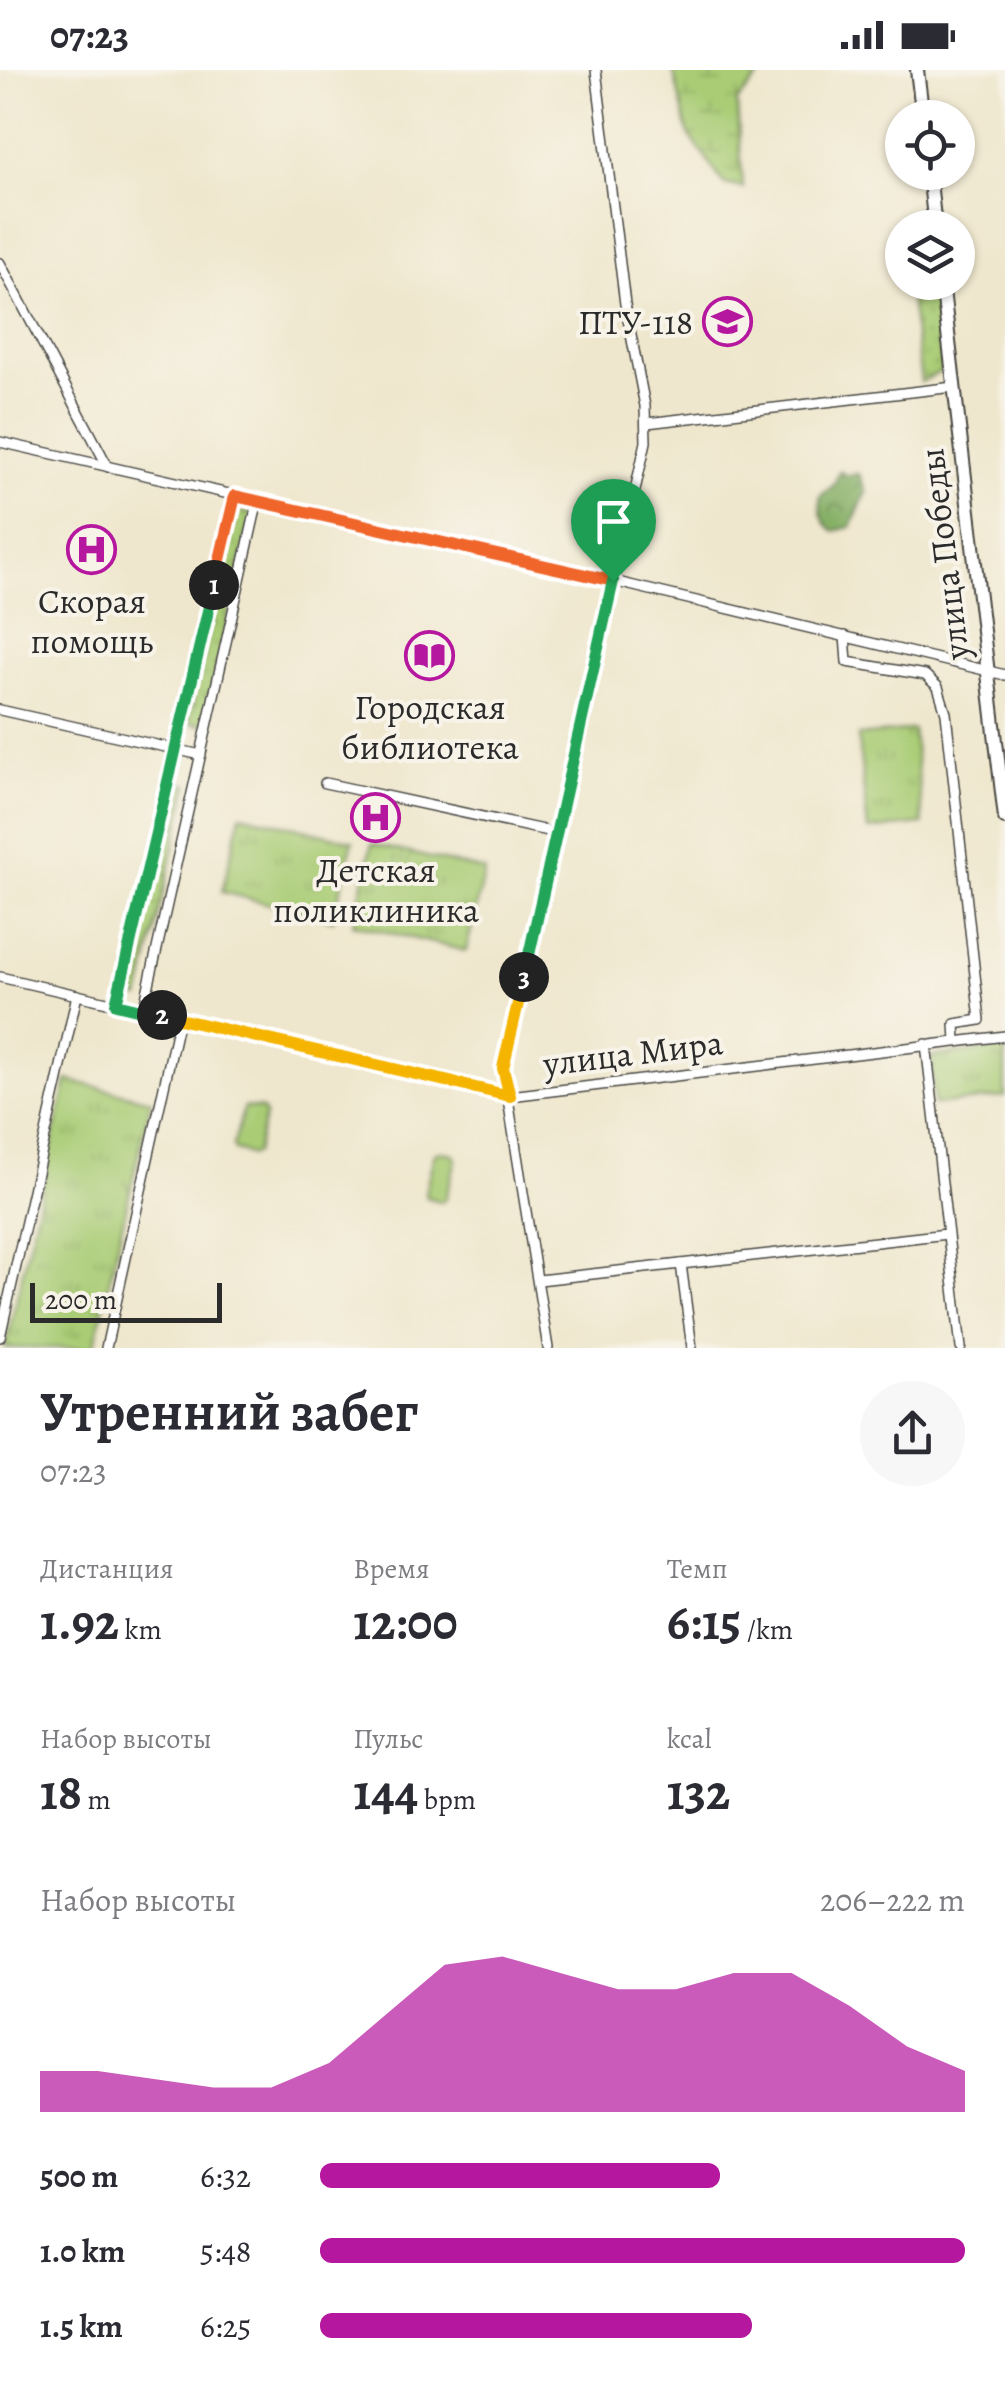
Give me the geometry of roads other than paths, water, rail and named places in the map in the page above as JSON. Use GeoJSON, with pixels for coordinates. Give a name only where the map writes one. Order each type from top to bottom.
{"type":"FeatureCollection","features":[{"type":"Feature","properties":{"kind":"highway"},"geometry":{"type":"LineString","coordinates":[[917,70],[920,100]]}},
{"type":"Feature","properties":{"kind":"highway","name":"улица Победы"},"geometry":{"type":"LineString","coordinates":[[944,300],[1005,818]]}},
{"type":"Feature","properties":{"kind":"street"},"geometry":{"type":"LineString","coordinates":[[548,1348],[503,1068],[644,459],[646,423],[625,304],[596,70]]}},
{"type":"Feature","properties":{"kind":"street"},"geometry":{"type":"LineString","coordinates":[[0,263],[108,466]]}},
{"type":"Feature","properties":{"kind":"street"},"geometry":{"type":"LineString","coordinates":[[646,423],[954,388]]}},
{"type":"Feature","properties":{"kind":"street"},"geometry":{"type":"LineString","coordinates":[[0,442],[613,581],[1005,675]]}},
{"type":"Feature","properties":{"kind":"street"},"geometry":{"type":"LineString","coordinates":[[116,1004],[235,496]]}},
{"type":"Feature","properties":{"kind":"street"},"geometry":{"type":"LineString","coordinates":[[143,1011],[258,500]]}},
{"type":"Feature","properties":{"kind":"street","name":"улица Победы"},"geometry":{"type":"LineString","coordinates":[[845,636],[847,662],[925,675],[938,687],[946,712],[980,1020],[955,1024],[956,1041]]}},
{"type":"Feature","properties":{"kind":"street"},"geometry":{"type":"LineString","coordinates":[[0,710],[200,755]]}},
{"type":"Feature","properties":{"kind":"street"},"geometry":{"type":"LineString","coordinates":[[325,784],[557,834]]}},
{"type":"Feature","properties":{"kind":"street","name":"улица Мира"},"geometry":{"type":"LineString","coordinates":[[0,977],[510,1096],[1005,1036]]}},
{"type":"Feature","properties":{"kind":"street"},"geometry":{"type":"LineString","coordinates":[[0,1336],[77,995]]}},
{"type":"Feature","properties":{"kind":"street"},"geometry":{"type":"LineString","coordinates":[[106,1348],[179,1019]]}},
{"type":"Feature","properties":{"kind":"street"},"geometry":{"type":"LineString","coordinates":[[926,1044],[961,1348]]}},
{"type":"Feature","properties":{"kind":"street"},"geometry":{"type":"LineString","coordinates":[[539,1280],[947,1234]]}},
{"type":"Feature","properties":{"kind":"street"},"geometry":{"type":"LineString","coordinates":[[680,1264],[692,1348]]}},
{"type":"Feature","properties":{"kind":"place","name":"ПТУ-118"},"geometry":{"type":"Point","coordinates":[728,322]}},
{"type":"Feature","properties":{"kind":"place","name":"Скорая помощь"},"geometry":{"type":"Point","coordinates":[92,549]}},
{"type":"Feature","properties":{"kind":"place","name":"Городская библиотека"},"geometry":{"type":"Point","coordinates":[430,655]}},
{"type":"Feature","properties":{"kind":"place","name":"Детская поликлиника"},"geometry":{"type":"Point","coordinates":[376,818]}}]}
